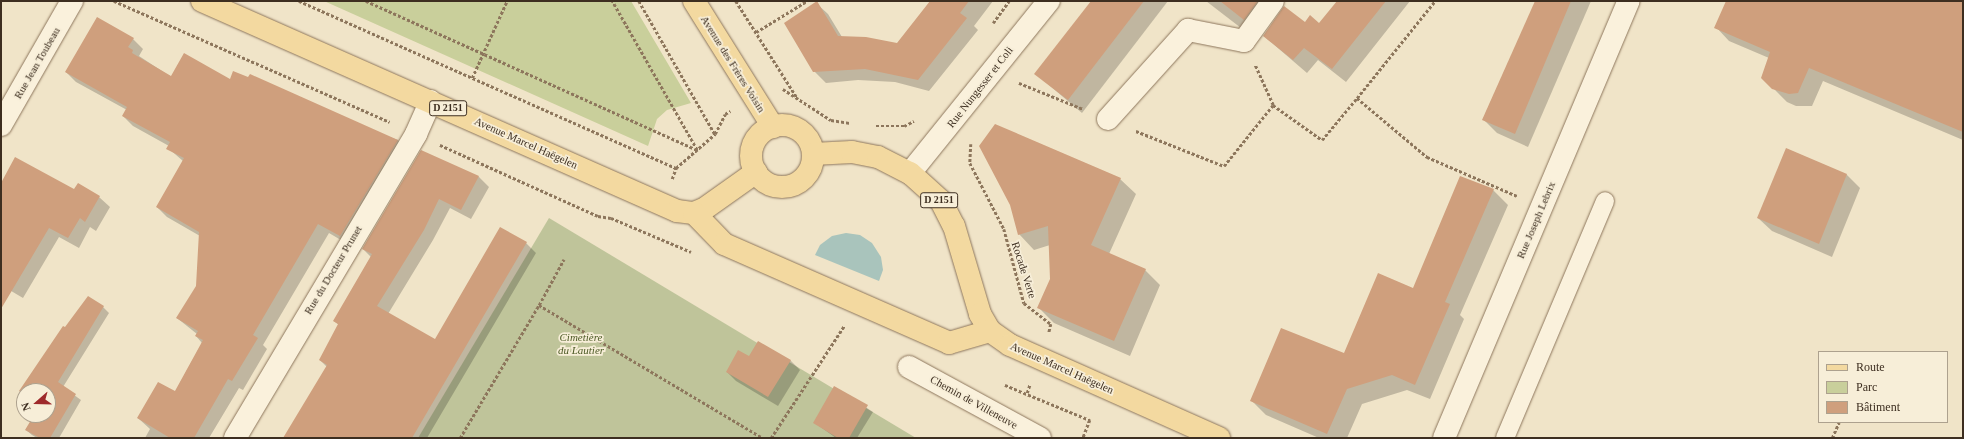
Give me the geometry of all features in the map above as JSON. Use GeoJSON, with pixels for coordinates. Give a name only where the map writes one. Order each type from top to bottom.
{"type":"FeatureCollection","features":[{"type":"Feature","properties":{"kind":"main road","name":"Avenue Marcel Haëgelen"},"geometry":{"type":"LineString","coordinates":[[202,1],[677,211],[694,213]]}},
{"type":"Feature","properties":{"kind":"main road","name":"Avenue des Frères Voisin"},"geometry":{"type":"LineString","coordinates":[[694,1],[773,127]]}},
{"type":"Feature","properties":{"kind":"main road"},"geometry":{"type":"LineString","coordinates":[[789,126],[803,133],[808,139],[813,154],[813,163],[804,179],[787,187],[769,184],[756,172],[752,149],[760,135],[773,127],[789,126]]}},
{"type":"Feature","properties":{"kind":"main road","name":"Avenue Marcel Haëgelen"},"geometry":{"type":"LineString","coordinates":[[813,154],[865,154],[910,173],[941,201],[954,226],[980,314],[990,330],[1010,345],[1219,438]]}},
{"type":"Feature","properties":{"kind":"main road"},"geometry":{"type":"LineString","coordinates":[[756,172],[715,204],[694,213],[724,244],[949,342],[990,330]]}},
{"type":"Feature","properties":{"kind":"street","name":"Rue Jean Toubeau"},"geometry":{"type":"LineString","coordinates":[[1,125],[72,1]]}},
{"type":"Feature","properties":{"kind":"street","name":"Rue Nungesser et Coli"},"geometry":{"type":"LineString","coordinates":[[910,173],[1049,1]]}},
{"type":"Feature","properties":{"kind":"street"},"geometry":{"type":"LineString","coordinates":[[1108,119],[1188,30],[1244,41],[1273,1]]}},
{"type":"Feature","properties":{"kind":"street","name":"Rue Joseph Lebrix"},"geometry":{"type":"LineString","coordinates":[[1444,438],[1629,1]]}},
{"type":"Feature","properties":{"kind":"street","name":"Rue du Docteur Prunet"},"geometry":{"type":"LineString","coordinates":[[235,438],[416,134],[431,101]]}},
{"type":"Feature","properties":{"kind":"street","name":"Chemin de Villeneuve"},"geometry":{"type":"LineString","coordinates":[[909,366],[1040,438]]}},
{"type":"Feature","properties":{"kind":"lane"},"geometry":{"type":"LineString","coordinates":[[1505,438],[1605,201]]}},
{"type":"Feature","properties":{"kind":"path"},"geometry":{"type":"LineString","coordinates":[[114,1],[598,216],[611,218],[650,234]]}},
{"type":"Feature","properties":{"kind":"path"},"geometry":{"type":"LineString","coordinates":[[300,1],[676,168],[715,134],[725,114],[773,81],[800,101],[831,120],[855,123]]}},
{"type":"Feature","properties":{"kind":"path"},"geometry":{"type":"LineString","coordinates":[[366,1],[484,52],[697,150]]}},
{"type":"Feature","properties":{"kind":"path"},"geometry":{"type":"LineString","coordinates":[[472,78],[507,1]]}},
{"type":"Feature","properties":{"kind":"path"},"geometry":{"type":"LineString","coordinates":[[612,1],[697,150]]}},
{"type":"Feature","properties":{"kind":"path"},"geometry":{"type":"LineString","coordinates":[[639,1],[715,134]]}},
{"type":"Feature","properties":{"kind":"path"},"geometry":{"type":"LineString","coordinates":[[736,1],[800,101]]}},
{"type":"Feature","properties":{"kind":"path"},"geometry":{"type":"LineString","coordinates":[[756,32],[807,1]]}},
{"type":"Feature","properties":{"kind":"path"},"geometry":{"type":"LineString","coordinates":[[1244,41],[1273,105],[1322,140],[1435,1]]}},
{"type":"Feature","properties":{"kind":"path"},"geometry":{"type":"LineString","coordinates":[[1015,81],[1224,166],[1273,105]]}},
{"type":"Feature","properties":{"kind":"path"},"geometry":{"type":"LineString","coordinates":[[1357,98],[1427,157],[1542,206]]}},
{"type":"Feature","properties":{"kind":"path"},"geometry":{"type":"LineString","coordinates":[[870,125],[904,126],[916,120]]}},
{"type":"Feature","properties":{"kind":"path","name":"Rocade Verte"},"geometry":{"type":"LineString","coordinates":[[971,141],[970,162],[1004,230],[1024,302],[1051,324],[1027,393],[1090,420],[1083,438]]}},
{"type":"Feature","properties":{"kind":"path"},"geometry":{"type":"LineString","coordinates":[[460,438],[539,305],[564,259]]}},
{"type":"Feature","properties":{"kind":"path"},"geometry":{"type":"LineString","coordinates":[[771,438],[858,302]]}},
{"type":"Feature","properties":{"kind":"path"},"geometry":{"type":"LineString","coordinates":[[539,305],[763,438]]}},
{"type":"Feature","properties":{"kind":"path"},"geometry":{"type":"LineString","coordinates":[[1832,438],[1838,423]]}},
{"type":"Feature","properties":{"kind":"green space"},"geometry":{"type":"Polygon","coordinates":[[[324,1],[631,1],[691,103],[667,110],[657,119],[648,146],[324,1]]]}},
{"type":"Feature","properties":{"kind":"green space","name":"Cimetière du Lautier"},"geometry":{"type":"Polygon","coordinates":[[[549,218],[916,438],[418,438],[549,218]]]}},
{"type":"Feature","properties":{"kind":"water"},"geometry":{"type":"Polygon","coordinates":[[[846,233],[860,235],[872,243],[881,257],[883,270],[879,281],[815,255],[820,245],[832,236],[846,233]]]}},
{"type":"Feature","properties":{"kind":"building"},"geometry":{"type":"Polygon","coordinates":[[[817,1],[838,36],[866,37],[897,43],[930,1],[969,1],[960,13],[967,18],[918,80],[865,69],[813,72],[784,23],[817,1]]]}},
{"type":"Feature","properties":{"kind":"building"},"geometry":{"type":"Polygon","coordinates":[[[1091,1],[1144,1],[1068,100],[1034,74],[1091,1]]]}},
{"type":"Feature","properties":{"kind":"building"},"geometry":{"type":"Polygon","coordinates":[[[1220,1],[1258,1],[1244,20],[1220,1]]]}},
{"type":"Feature","properties":{"kind":"building"},"geometry":{"type":"Polygon","coordinates":[[[1337,1],[1386,1],[1332,69],[1304,48],[1293,60],[1263,36],[1284,6],[1305,22],[1310,15],[1319,23],[1337,1]]]}},
{"type":"Feature","properties":{"kind":"building"},"geometry":{"type":"Polygon","coordinates":[[[1535,1],[1571,1],[1515,134],[1482,120],[1535,1]]]}},
{"type":"Feature","properties":{"kind":"building"},"geometry":{"type":"Polygon","coordinates":[[[1726,1],[1963,1],[1963,132],[1809,68],[1798,93],[1789,94],[1772,89],[1761,78],[1770,52],[1714,28],[1726,1]]]}},
{"type":"Feature","properties":{"kind":"building"},"geometry":{"type":"Polygon","coordinates":[[[97,17],[134,38],[128,47],[133,50],[132,53],[171,76],[184,53],[230,79],[233,71],[248,77],[250,74],[398,140],[340,236],[318,224],[253,335],[258,338],[232,381],[228,379],[194,438],[170,438],[137,418],[158,382],[175,391],[203,340],[195,336],[198,331],[176,318],[196,286],[199,232],[156,207],[184,158],[166,149],[170,142],[122,116],[127,107],[65,72],[97,17]]]}},
{"type":"Feature","properties":{"kind":"building"},"geometry":{"type":"Polygon","coordinates":[[[995,124],[1121,178],[1091,245],[1146,269],[1114,341],[1037,308],[1050,279],[1048,226],[1018,235],[1010,205],[979,146],[995,124]]]}},
{"type":"Feature","properties":{"kind":"building"},"geometry":{"type":"Polygon","coordinates":[[[1786,148],[1847,174],[1819,244],[1757,218],[1786,148]]]}},
{"type":"Feature","properties":{"kind":"building"},"geometry":{"type":"Polygon","coordinates":[[[421,150],[479,176],[461,210],[439,199],[424,230],[377,306],[435,339],[500,227],[527,242],[412,438],[283,438],[327,365],[319,360],[338,324],[333,321],[372,254],[362,249],[421,150]]]}},
{"type":"Feature","properties":{"kind":"building"},"geometry":{"type":"Polygon","coordinates":[[[15,157],[74,189],[78,183],[100,196],[85,222],[80,218],[68,238],[49,228],[1,309],[1,183],[15,157]]]}},
{"type":"Feature","properties":{"kind":"building"},"geometry":{"type":"Polygon","coordinates":[[[1460,176],[1494,189],[1445,302],[1450,304],[1415,385],[1392,375],[1347,389],[1327,434],[1250,401],[1281,328],[1344,353],[1378,273],[1413,288],[1460,176]]]}},
{"type":"Feature","properties":{"kind":"building"},"geometry":{"type":"Polygon","coordinates":[[[88,296],[104,306],[58,382],[76,394],[50,438],[40,438],[25,430],[29,423],[56,423],[56,383],[24,383],[63,326],[65,327],[88,296]]]}},
{"type":"Feature","properties":{"kind":"building"},"geometry":{"type":"Polygon","coordinates":[[[758,341],[791,360],[768,397],[726,372],[738,350],[749,356],[758,341]]]}},
{"type":"Feature","properties":{"kind":"building"},"geometry":{"type":"Polygon","coordinates":[[[834,386],[868,405],[849,438],[838,438],[813,423],[834,386]]]}}]}
